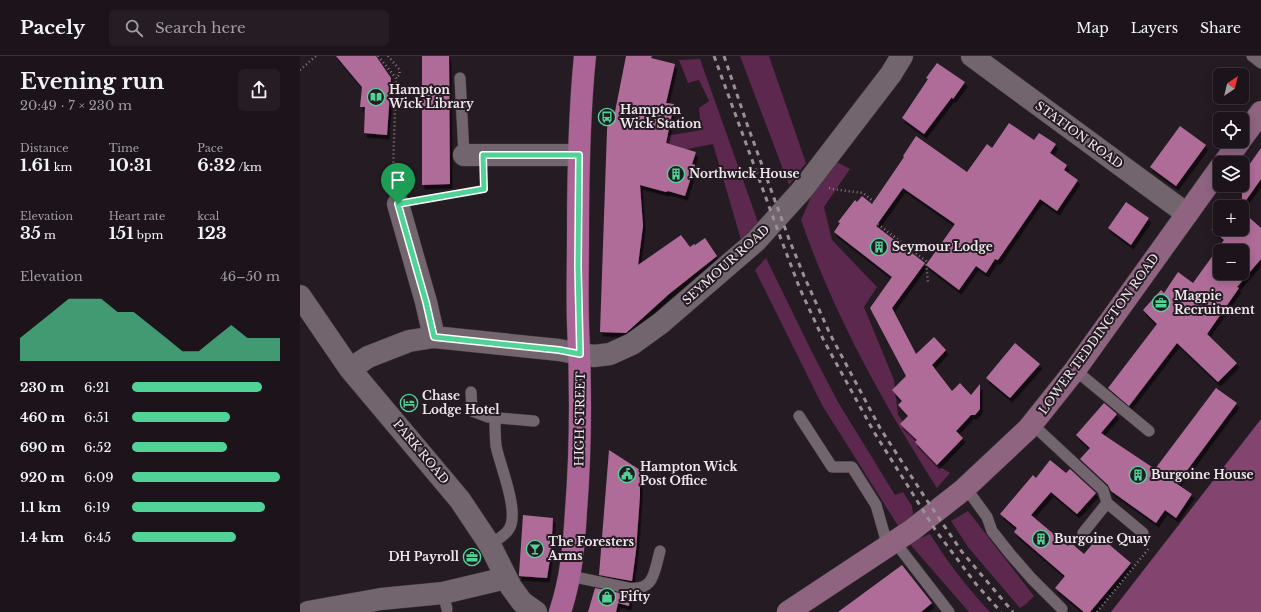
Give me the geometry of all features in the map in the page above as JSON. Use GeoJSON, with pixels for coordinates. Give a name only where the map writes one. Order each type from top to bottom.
{"type":"FeatureCollection","features":[{"type":"Feature","properties":{"kind":"main road","name":"HIGH STREET"},"geometry":{"type":"LineString","coordinates":[[560,612],[570,576],[573,557],[579,480],[581,429],[578,274],[579,155],[585,56]]}},
{"type":"Feature","properties":{"kind":"street","name":"SEYMOUR ROAD"},"geometry":{"type":"LineString","coordinates":[[350,369],[368,357],[409,341],[434,337],[559,350],[594,356],[610,354],[632,344],[661,323],[756,241],[802,190],[891,74],[902,56]]}},
{"type":"Feature","properties":{"kind":"street","name":"STATION ROAD"},"geometry":{"type":"LineString","coordinates":[[972,56],[1187,214]]}},
{"type":"Feature","properties":{"kind":"street"},"geometry":{"type":"LineString","coordinates":[[473,155],[579,155]]}},
{"type":"Feature","properties":{"kind":"street","name":"LOWER TEDDINGTON ROAD"},"geometry":{"type":"LineString","coordinates":[[788,612],[892,544],[966,488],[1032,424],[1075,370],[1213,178]]}},
{"type":"Feature","properties":{"kind":"street"},"geometry":{"type":"LineString","coordinates":[[398,204],[426,302],[434,337]]}},
{"type":"Feature","properties":{"kind":"street","name":"PARK ROAD"},"geometry":{"type":"LineString","coordinates":[[300,296],[350,369],[449,486],[490,545],[514,591],[522,602],[536,612]]}},
{"type":"Feature","properties":{"kind":"street"},"geometry":{"type":"LineString","coordinates":[[308,612],[445,601],[506,578]]}},
{"type":"Feature","properties":{"kind":"lane"},"geometry":{"type":"LineString","coordinates":[[1252,56],[1261,63]]}},
{"type":"Feature","properties":{"kind":"lane"},"geometry":{"type":"LineString","coordinates":[[460,78],[473,155]]}},
{"type":"Feature","properties":{"kind":"lane"},"geometry":{"type":"LineString","coordinates":[[1075,370],[1149,430]]}},
{"type":"Feature","properties":{"kind":"lane"},"geometry":{"type":"LineString","coordinates":[[471,392],[472,411],[488,418],[534,421]]}},
{"type":"Feature","properties":{"kind":"lane"},"geometry":{"type":"LineString","coordinates":[[799,416],[832,467],[852,467],[876,505],[892,544],[949,612]]}},
{"type":"Feature","properties":{"kind":"lane"},"geometry":{"type":"LineString","coordinates":[[490,545],[509,530],[513,515],[503,467],[496,446],[496,418]]}},
{"type":"Feature","properties":{"kind":"lane"},"geometry":{"type":"LineString","coordinates":[[1032,424],[1103,490],[1107,503],[1143,533]]}},
{"type":"Feature","properties":{"kind":"lane"},"geometry":{"type":"LineString","coordinates":[[966,488],[985,513],[992,531],[1011,555],[1032,579],[1062,609]]}},
{"type":"Feature","properties":{"kind":"lane"},"geometry":{"type":"LineString","coordinates":[[1083,534],[1107,503]]}},
{"type":"Feature","properties":{"kind":"lane"},"geometry":{"type":"LineString","coordinates":[[570,576],[628,588],[636,589],[644,587],[648,584],[652,577],[660,551]]}},
{"type":"Feature","properties":{"kind":"path"},"geometry":{"type":"LineString","coordinates":[[300,70],[316,56]]}},
{"type":"Feature","properties":{"kind":"path"},"geometry":{"type":"LineString","coordinates":[[378,56],[396,78]]}},
{"type":"Feature","properties":{"kind":"path"},"geometry":{"type":"LineString","coordinates":[[388,56],[399,69],[400,74],[396,78],[393,172],[398,204],[484,189],[473,155]]}},
{"type":"Feature","properties":{"kind":"path"},"geometry":{"type":"LineString","coordinates":[[832,189],[863,193],[884,210],[875,222],[926,261],[928,283]]}},
{"type":"Feature","properties":{"kind":"path"},"geometry":{"type":"LineString","coordinates":[[1097,612],[1151,546]]}},
{"type":"Feature","properties":{"kind":"shaded area"},"geometry":{"type":"Polygon","coordinates":[[[740,56],[769,56],[806,163],[789,185],[740,56]]]}},
{"type":"Feature","properties":{"kind":"shaded area"},"geometry":{"type":"Polygon","coordinates":[[[700,59],[759,225],[742,243],[713,144],[662,154],[660,137],[701,130],[699,108],[709,101],[699,80],[688,83],[679,60],[700,59]]]}},
{"type":"Feature","properties":{"kind":"shaded area"},"geometry":{"type":"Polygon","coordinates":[[[837,162],[850,169],[824,207],[832,240],[877,287],[864,307],[894,380],[898,415],[937,465],[950,473],[937,488],[898,424],[861,358],[829,290],[801,220],[811,197],[837,162]]]}},
{"type":"Feature","properties":{"kind":"shaded area"},"geometry":{"type":"Polygon","coordinates":[[[766,258],[838,402],[895,495],[903,492],[912,506],[913,514],[900,529],[822,405],[755,270],[766,258]]]}},
{"type":"Feature","properties":{"kind":"shaded area"},"geometry":{"type":"Polygon","coordinates":[[[1261,419],[1261,612],[1111,612],[1261,419]]]}},
{"type":"Feature","properties":{"kind":"shaded area"},"geometry":{"type":"Polygon","coordinates":[[[968,511],[1034,596],[1020,608],[968,547],[951,521],[968,511]]]}},
{"type":"Feature","properties":{"kind":"shaded area"},"geometry":{"type":"Polygon","coordinates":[[[930,534],[958,574],[990,612],[969,612],[909,543],[930,534]]]}},
{"type":"Feature","properties":{"kind":"building","name":"Hampton Wick Library"},"geometry":{"type":"Polygon","coordinates":[[[336,56],[376,56],[391,78],[387,135],[364,133],[365,107],[360,107],[362,87],[336,56]]]}},
{"type":"Feature","properties":{"kind":"building"},"geometry":{"type":"Polygon","coordinates":[[[422,56],[449,56],[450,184],[422,185],[422,56]]]}},
{"type":"Feature","properties":{"kind":"building"},"geometry":{"type":"Polygon","coordinates":[[[626,56],[652,56],[651,58],[675,64],[666,103],[674,104],[666,143],[696,152],[692,164],[695,165],[685,196],[640,185],[643,226],[638,265],[681,235],[690,247],[705,238],[717,256],[669,294],[626,333],[600,332],[607,130],[609,110],[615,112],[626,56]]]}},
{"type":"Feature","properties":{"kind":"building"},"geometry":{"type":"Polygon","coordinates":[[[937,63],[965,82],[924,134],[902,118],[928,79],[926,78],[937,63]]]}},
{"type":"Feature","properties":{"kind":"building"},"geometry":{"type":"Polygon","coordinates":[[[1009,123],[1034,140],[1039,133],[1056,144],[1050,153],[1067,165],[1064,170],[1078,180],[1057,211],[1040,199],[998,260],[995,259],[986,273],[976,266],[959,290],[926,265],[955,224],[903,188],[876,226],[925,263],[892,308],[916,354],[934,337],[946,350],[932,365],[952,391],[960,383],[971,395],[980,384],[980,409],[975,415],[971,415],[956,431],[963,438],[937,465],[915,442],[917,440],[900,424],[908,416],[898,405],[902,401],[892,390],[906,376],[870,308],[892,277],[834,232],[840,223],[838,222],[855,200],[857,202],[862,196],[872,204],[904,157],[903,156],[916,136],[967,172],[987,144],[992,148],[1009,123]]]}},
{"type":"Feature","properties":{"kind":"building"},"geometry":{"type":"Polygon","coordinates":[[[1180,126],[1206,145],[1176,186],[1150,167],[1180,126]]]}},
{"type":"Feature","properties":{"kind":"building"},"geometry":{"type":"Polygon","coordinates":[[[1261,148],[1261,179],[1246,200],[1242,200],[1242,192],[1249,192],[1249,165],[1261,148]]]}},
{"type":"Feature","properties":{"kind":"building"},"geometry":{"type":"Polygon","coordinates":[[[1126,202],[1149,218],[1131,245],[1108,228],[1126,202]]]}},
{"type":"Feature","properties":{"kind":"building"},"geometry":{"type":"Polygon","coordinates":[[[1249,217],[1261,228],[1261,259],[1249,273],[1249,244],[1221,244],[1224,240],[1219,236],[1249,236],[1249,217]]]}},
{"type":"Feature","properties":{"kind":"building"},"geometry":{"type":"Polygon","coordinates":[[[1213,255],[1213,280],[1243,280],[1207,334],[1237,363],[1218,382],[1177,343],[1129,406],[1108,388],[1157,324],[1143,310],[1161,290],[1164,293],[1178,272],[1193,283],[1213,255]]]}},
{"type":"Feature","properties":{"kind":"building"},"geometry":{"type":"Polygon","coordinates":[[[1015,343],[1040,364],[1010,398],[986,378],[1015,343]]]}},
{"type":"Feature","properties":{"kind":"building"},"geometry":{"type":"Polygon","coordinates":[[[1216,388],[1237,403],[1177,484],[1192,494],[1176,518],[1165,510],[1156,523],[1111,491],[1108,485],[1080,459],[1090,448],[1076,435],[1104,403],[1117,414],[1101,433],[1155,469],[1216,388]]]}},
{"type":"Feature","properties":{"kind":"building"},"geometry":{"type":"Polygon","coordinates":[[[609,450],[640,470],[640,495],[636,551],[632,581],[599,575],[609,450]]]}},
{"type":"Feature","properties":{"kind":"building","name":"Burgoine Quay"},"geometry":{"type":"Polygon","coordinates":[[[1050,460],[1066,473],[1070,469],[1096,493],[1077,514],[1051,492],[1031,515],[1068,546],[1070,542],[1084,554],[1099,536],[1131,563],[1090,612],[1084,612],[1055,588],[1065,576],[1014,532],[1017,528],[1000,514],[1033,475],[1036,478],[1050,460]]]}},
{"type":"Feature","properties":{"kind":"building","name":"The Foresters Arms"},"geometry":{"type":"Polygon","coordinates":[[[523,515],[553,518],[551,553],[547,578],[519,576],[523,515]]]}},
{"type":"Feature","properties":{"kind":"building"},"geometry":{"type":"Polygon","coordinates":[[[902,565],[932,603],[921,612],[838,612],[902,565]]]}},
{"type":"Feature","properties":{"kind":"building"},"geometry":{"type":"Polygon","coordinates":[[[595,588],[630,595],[629,606],[618,603],[616,612],[588,612],[595,588]]]}},
{"type":"Feature","properties":{"kind":"railway"},"geometry":{"type":"LineString","coordinates":[[714,56],[800,289],[824,341],[874,432],[936,531],[976,584],[1001,612]]}},
{"type":"Feature","properties":{"kind":"railway"},"geometry":{"type":"LineString","coordinates":[[724,56],[789,239],[830,334],[880,428],[926,499],[962,552],[1013,612]]}},
{"type":"Feature","properties":{"kind":"place","name":"Hampton Wick Library"},"geometry":{"type":"Point","coordinates":[376,97]}},
{"type":"Feature","properties":{"kind":"place","name":"Hampton Wick Station"},"geometry":{"type":"Point","coordinates":[607,117]}},
{"type":"Feature","properties":{"kind":"place","name":"Northwick House"},"geometry":{"type":"Point","coordinates":[676,174]}},
{"type":"Feature","properties":{"kind":"place","name":"Seymour Lodge"},"geometry":{"type":"Point","coordinates":[879,247]}},
{"type":"Feature","properties":{"kind":"place","name":"Magpie Recruitment"},"geometry":{"type":"Point","coordinates":[1161,303]}},
{"type":"Feature","properties":{"kind":"place","name":"Chase Lodge Hotel"},"geometry":{"type":"Point","coordinates":[409,403]}},
{"type":"Feature","properties":{"kind":"place","name":"Hampton Wick Post Office"},"geometry":{"type":"Point","coordinates":[627,474]}},
{"type":"Feature","properties":{"kind":"place","name":"Burgoine House"},"geometry":{"type":"Point","coordinates":[1138,475]}},
{"type":"Feature","properties":{"kind":"place","name":"Burgoine Quay"},"geometry":{"type":"Point","coordinates":[1041,539]}},
{"type":"Feature","properties":{"kind":"place","name":"The Foresters Arms"},"geometry":{"type":"Point","coordinates":[535,549]}},
{"type":"Feature","properties":{"kind":"place","name":"DH Payroll"},"geometry":{"type":"Point","coordinates":[472,557]}},
{"type":"Feature","properties":{"kind":"place","name":"Fifty"},"geometry":{"type":"Point","coordinates":[607,597]}},
{"type":"Feature","properties":{"kind":"route"},"geometry":{"type":"LineString","coordinates":[[483,155],[579,155],[578,323],[580,354],[559,350],[434,337],[426,302],[398,204],[484,189],[483,155]]}}]}
